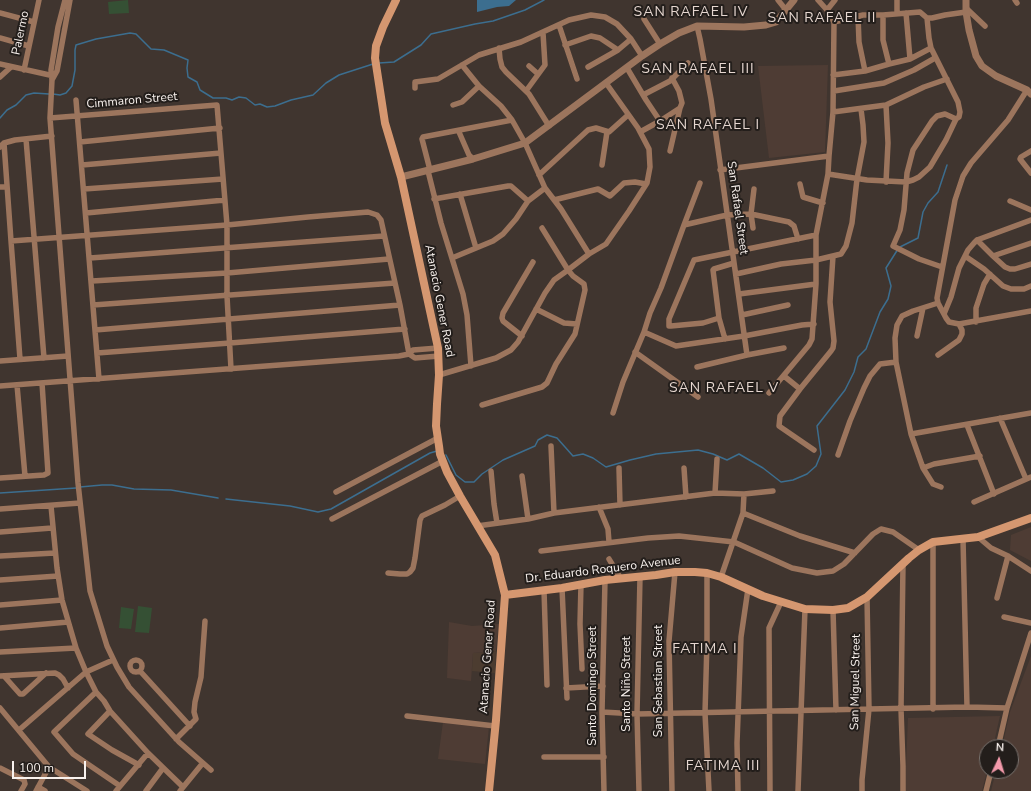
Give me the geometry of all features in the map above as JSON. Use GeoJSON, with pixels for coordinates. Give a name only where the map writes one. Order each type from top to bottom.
{"type":"FeatureCollection","features":[{"type":"Feature","properties":{"kind":"main road","name":"Atanacio Gener Road"},"geometry":{"type":"LineString","coordinates":[[396,0],[376,46],[375,58],[385,123],[401,177],[438,348],[439,375],[436,404],[440,450],[460,496],[495,555],[505,595],[489,791]]}},
{"type":"Feature","properties":{"kind":"main road","name":"Dr. Eduardo Roquero Avenue"},"geometry":{"type":"LineString","coordinates":[[505,595],[562,588],[605,580],[675,572],[707,573],[722,577],[763,596],[805,609],[833,610],[848,608],[867,597],[919,550],[933,542],[978,536],[1031,518]]}},
{"type":"Feature","properties":{"kind":"street","name":"Palermo"},"geometry":{"type":"LineString","coordinates":[[24,70],[39,0]]}},
{"type":"Feature","properties":{"kind":"street"},"geometry":{"type":"LineString","coordinates":[[53,78],[51,70],[58,28],[65,0]]}},
{"type":"Feature","properties":{"kind":"street"},"geometry":{"type":"LineString","coordinates":[[71,0],[57,71],[53,78],[50,91],[50,118],[78,483],[90,591],[101,628],[120,674],[141,702],[202,764],[210,770]]}},
{"type":"Feature","properties":{"kind":"street"},"geometry":{"type":"LineString","coordinates":[[778,0],[786,10]]}},
{"type":"Feature","properties":{"kind":"street"},"geometry":{"type":"LineString","coordinates":[[401,177],[473,159],[525,143],[642,56],[679,33],[697,26],[744,27],[766,25],[776,22],[794,0]]}},
{"type":"Feature","properties":{"kind":"street"},"geometry":{"type":"LineString","coordinates":[[769,393],[809,345],[812,339],[814,324],[816,235],[828,174],[834,91],[834,22],[827,10],[818,0]]}},
{"type":"Feature","properties":{"kind":"street"},"geometry":{"type":"LineString","coordinates":[[827,10],[835,0]]}},
{"type":"Feature","properties":{"kind":"street"},"geometry":{"type":"LineString","coordinates":[[897,0],[897,13]]}},
{"type":"Feature","properties":{"kind":"street"},"geometry":{"type":"LineString","coordinates":[[966,0],[966,10],[976,56],[982,66],[996,76],[1029,92],[1008,120],[971,163],[963,176],[955,200],[937,294],[938,303],[949,322],[959,324],[1031,311]]}},
{"type":"Feature","properties":{"kind":"street"},"geometry":{"type":"LineString","coordinates":[[834,22],[858,16],[883,16],[897,13],[920,12],[928,18],[932,18],[966,10]]}},
{"type":"Feature","properties":{"kind":"street"},"geometry":{"type":"LineString","coordinates":[[966,10],[985,26]]}},
{"type":"Feature","properties":{"kind":"street"},"geometry":{"type":"LineString","coordinates":[[0,13],[34,22]]}},
{"type":"Feature","properties":{"kind":"street"},"geometry":{"type":"LineString","coordinates":[[906,13],[910,59]]}},
{"type":"Feature","properties":{"kind":"street"},"geometry":{"type":"LineString","coordinates":[[415,88],[415,82],[438,79],[479,55],[509,46],[543,33],[559,24],[581,17],[598,15],[617,24],[632,39],[642,56]]}},
{"type":"Feature","properties":{"kind":"street"},"geometry":{"type":"LineString","coordinates":[[858,16],[859,42],[865,71]]}},
{"type":"Feature","properties":{"kind":"street"},"geometry":{"type":"LineString","coordinates":[[883,16],[883,40],[889,64]]}},
{"type":"Feature","properties":{"kind":"street"},"geometry":{"type":"LineString","coordinates":[[828,174],[886,182],[906,182],[919,177],[930,166],[949,135],[956,119],[959,117],[958,102],[931,48],[928,18]]}},
{"type":"Feature","properties":{"kind":"street"},"geometry":{"type":"LineString","coordinates":[[644,19],[660,44]]}},
{"type":"Feature","properties":{"kind":"street"},"geometry":{"type":"LineString","coordinates":[[559,24],[577,79]]}},
{"type":"Feature","properties":{"kind":"street","name":"San Rafael Street"},"geometry":{"type":"LineString","coordinates":[[697,26],[711,99],[747,355]]}},
{"type":"Feature","properties":{"kind":"street"},"geometry":{"type":"LineString","coordinates":[[526,91],[545,65],[543,33]]}},
{"type":"Feature","properties":{"kind":"street"},"geometry":{"type":"LineString","coordinates":[[566,45],[591,36],[600,38],[618,50]]}},
{"type":"Feature","properties":{"kind":"street"},"geometry":{"type":"LineString","coordinates":[[0,38],[29,46]]}},
{"type":"Feature","properties":{"kind":"street"},"geometry":{"type":"LineString","coordinates":[[588,67],[618,50],[632,39]]}},
{"type":"Feature","properties":{"kind":"street"},"geometry":{"type":"LineString","coordinates":[[499,48],[502,67],[529,94],[549,126]]}},
{"type":"Feature","properties":{"kind":"street"},"geometry":{"type":"LineString","coordinates":[[833,75],[865,71],[910,59],[931,48]]}},
{"type":"Feature","properties":{"kind":"street"},"geometry":{"type":"LineString","coordinates":[[834,91],[884,82],[914,70],[935,58]]}},
{"type":"Feature","properties":{"kind":"street"},"geometry":{"type":"LineString","coordinates":[[643,96],[672,78],[688,63]]}},
{"type":"Feature","properties":{"kind":"street"},"geometry":{"type":"LineString","coordinates":[[0,64],[53,78]]}},
{"type":"Feature","properties":{"kind":"street"},"geometry":{"type":"LineString","coordinates":[[462,65],[480,86],[501,106],[512,120],[525,143],[545,188],[589,254]]}},
{"type":"Feature","properties":{"kind":"street"},"geometry":{"type":"LineString","coordinates":[[529,66],[538,74]]}},
{"type":"Feature","properties":{"kind":"street"},"geometry":{"type":"LineString","coordinates":[[0,77],[11,67]]}},
{"type":"Feature","properties":{"kind":"street"},"geometry":{"type":"LineString","coordinates":[[627,68],[643,96],[660,121]]}},
{"type":"Feature","properties":{"kind":"street"},"geometry":{"type":"LineString","coordinates":[[670,151],[682,103],[672,78]]}},
{"type":"Feature","properties":{"kind":"street"},"geometry":{"type":"LineString","coordinates":[[833,112],[886,105],[924,88],[947,80]]}},
{"type":"Feature","properties":{"kind":"street"},"geometry":{"type":"LineString","coordinates":[[439,375],[496,358],[511,350],[522,336],[545,293],[554,280],[589,254],[606,244],[646,184],[650,167],[649,149],[640,132],[606,83]]}},
{"type":"Feature","properties":{"kind":"street"},"geometry":{"type":"LineString","coordinates":[[453,105],[462,102],[480,86]]}},
{"type":"Feature","properties":{"kind":"street"},"geometry":{"type":"LineString","coordinates":[[76,100],[99,379]]}},
{"type":"Feature","properties":{"kind":"street","name":"Cimmaron Street"},"geometry":{"type":"LineString","coordinates":[[50,118],[217,105],[220,128]]}},
{"type":"Feature","properties":{"kind":"street"},"geometry":{"type":"LineString","coordinates":[[886,105],[888,143],[886,182]]}},
{"type":"Feature","properties":{"kind":"street"},"geometry":{"type":"LineString","coordinates":[[640,132],[680,108]]}},
{"type":"Feature","properties":{"kind":"street"},"geometry":{"type":"LineString","coordinates":[[736,274],[781,264],[816,260],[841,254],[846,246],[852,223],[857,179],[864,142],[861,109]]}},
{"type":"Feature","properties":{"kind":"street"},"geometry":{"type":"LineString","coordinates":[[942,267],[893,246],[900,230],[904,210],[908,164],[913,150],[932,121],[937,116],[945,114],[956,119]]}},
{"type":"Feature","properties":{"kind":"street"},"geometry":{"type":"LineString","coordinates":[[539,175],[588,130],[596,128],[607,132],[613,130],[628,115]]}},
{"type":"Feature","properties":{"kind":"street"},"geometry":{"type":"LineString","coordinates":[[471,366],[467,316],[463,294],[434,198],[422,139],[428,136],[458,132],[512,120]]}},
{"type":"Feature","properties":{"kind":"street"},"geometry":{"type":"LineString","coordinates":[[80,142],[220,128],[227,224],[227,296],[231,369]]}},
{"type":"Feature","properties":{"kind":"street"},"geometry":{"type":"LineString","coordinates":[[458,132],[469,155],[473,159]]}},
{"type":"Feature","properties":{"kind":"street"},"geometry":{"type":"LineString","coordinates":[[602,165],[607,132]]}},
{"type":"Feature","properties":{"kind":"street"},"geometry":{"type":"LineString","coordinates":[[20,359],[11,241],[3,187],[2,145],[26,139],[52,136]]}},
{"type":"Feature","properties":{"kind":"street"},"geometry":{"type":"LineString","coordinates":[[26,139],[44,358]]}},
{"type":"Feature","properties":{"kind":"street"},"geometry":{"type":"LineString","coordinates":[[1031,150],[1020,159],[1031,173]]}},
{"type":"Feature","properties":{"kind":"street"},"geometry":{"type":"LineString","coordinates":[[82,165],[221,153]]}},
{"type":"Feature","properties":{"kind":"street"},"geometry":{"type":"LineString","coordinates":[[720,170],[829,156]]}},
{"type":"Feature","properties":{"kind":"street"},"geometry":{"type":"LineString","coordinates":[[84,189],[223,179]]}},
{"type":"Feature","properties":{"kind":"street"},"geometry":{"type":"LineString","coordinates":[[554,200],[599,189],[612,196],[621,185],[626,182],[646,184]]}},
{"type":"Feature","properties":{"kind":"street"},"geometry":{"type":"LineString","coordinates":[[613,413],[700,183]]}},
{"type":"Feature","properties":{"kind":"street"},"geometry":{"type":"LineString","coordinates":[[800,184],[803,196],[823,203]]}},
{"type":"Feature","properties":{"kind":"street"},"geometry":{"type":"LineString","coordinates":[[434,198],[511,186],[528,201]]}},
{"type":"Feature","properties":{"kind":"street"},"geometry":{"type":"LineString","coordinates":[[452,258],[493,241],[516,219],[528,201],[545,188]]}},
{"type":"Feature","properties":{"kind":"street"},"geometry":{"type":"LineString","coordinates":[[752,228],[750,214],[754,189]]}},
{"type":"Feature","properties":{"kind":"street"},"geometry":{"type":"LineString","coordinates":[[460,194],[476,248]]}},
{"type":"Feature","properties":{"kind":"street"},"geometry":{"type":"LineString","coordinates":[[86,213],[225,200]]}},
{"type":"Feature","properties":{"kind":"street"},"geometry":{"type":"LineString","coordinates":[[1010,201],[1031,210]]}},
{"type":"Feature","properties":{"kind":"street"},"geometry":{"type":"LineString","coordinates":[[11,241],[368,212],[378,215],[381,220],[400,305],[409,354],[415,358],[439,356]]}},
{"type":"Feature","properties":{"kind":"street"},"geometry":{"type":"LineString","coordinates":[[684,225],[727,215],[750,214],[789,222],[794,226],[798,239]]}},
{"type":"Feature","properties":{"kind":"street"},"geometry":{"type":"LineString","coordinates":[[944,314],[951,297],[958,268],[968,250],[977,240],[1031,220]]}},
{"type":"Feature","properties":{"kind":"street"},"geometry":{"type":"LineString","coordinates":[[482,405],[542,387],[547,383],[556,364],[575,334],[585,286],[568,270],[542,228]]}},
{"type":"Feature","properties":{"kind":"street"},"geometry":{"type":"LineString","coordinates":[[719,318],[703,323],[669,326],[669,319],[694,260],[816,235]]}},
{"type":"Feature","properties":{"kind":"street"},"geometry":{"type":"LineString","coordinates":[[90,258],[384,236]]}},
{"type":"Feature","properties":{"kind":"street"},"geometry":{"type":"LineString","coordinates":[[977,240],[992,256],[1010,269],[1015,270],[1031,264]]}},
{"type":"Feature","properties":{"kind":"street"},"geometry":{"type":"LineString","coordinates":[[992,256],[1031,243]]}},
{"type":"Feature","properties":{"kind":"street"},"geometry":{"type":"LineString","coordinates":[[814,450],[779,426],[780,416],[833,348],[834,341],[830,302],[833,256]]}},
{"type":"Feature","properties":{"kind":"street"},"geometry":{"type":"LineString","coordinates":[[965,256],[990,274],[1003,286],[1011,289],[1024,289],[1031,286]]}},
{"type":"Feature","properties":{"kind":"street"},"geometry":{"type":"LineString","coordinates":[[92,281],[227,273],[389,259]]}},
{"type":"Feature","properties":{"kind":"street"},"geometry":{"type":"LineString","coordinates":[[522,336],[503,321],[502,316],[533,262]]}},
{"type":"Feature","properties":{"kind":"street"},"geometry":{"type":"LineString","coordinates":[[725,339],[719,318],[713,270],[734,263]]}},
{"type":"Feature","properties":{"kind":"street"},"geometry":{"type":"LineString","coordinates":[[976,322],[976,308],[984,284],[990,274]]}},
{"type":"Feature","properties":{"kind":"street"},"geometry":{"type":"LineString","coordinates":[[93,306],[395,283]]}},
{"type":"Feature","properties":{"kind":"street"},"geometry":{"type":"LineString","coordinates":[[739,294],[816,284]]}},
{"type":"Feature","properties":{"kind":"street"},"geometry":{"type":"LineString","coordinates":[[938,303],[902,316],[897,325],[895,338],[896,362],[911,434],[923,468],[933,484],[941,487]]}},
{"type":"Feature","properties":{"kind":"street"},"geometry":{"type":"LineString","coordinates":[[95,330],[400,305]]}},
{"type":"Feature","properties":{"kind":"street"},"geometry":{"type":"LineString","coordinates":[[742,315],[788,305]]}},
{"type":"Feature","properties":{"kind":"street"},"geometry":{"type":"LineString","coordinates":[[917,336],[923,308]]}},
{"type":"Feature","properties":{"kind":"street"},"geometry":{"type":"LineString","coordinates":[[536,310],[564,324],[577,324]]}},
{"type":"Feature","properties":{"kind":"street"},"geometry":{"type":"LineString","coordinates":[[644,332],[676,346],[814,324]]}},
{"type":"Feature","properties":{"kind":"street"},"geometry":{"type":"LineString","coordinates":[[938,355],[959,340],[962,330],[959,324]]}},
{"type":"Feature","properties":{"kind":"street"},"geometry":{"type":"LineString","coordinates":[[97,352],[405,329]]}},
{"type":"Feature","properties":{"kind":"street"},"geometry":{"type":"LineString","coordinates":[[0,386],[409,354],[413,350],[438,348]]}},
{"type":"Feature","properties":{"kind":"street"},"geometry":{"type":"LineString","coordinates":[[697,367],[784,348]]}},
{"type":"Feature","properties":{"kind":"street"},"geometry":{"type":"LineString","coordinates":[[635,352],[698,397]]}},
{"type":"Feature","properties":{"kind":"street"},"geometry":{"type":"LineString","coordinates":[[0,361],[68,356]]}},
{"type":"Feature","properties":{"kind":"street"},"geometry":{"type":"LineString","coordinates":[[838,455],[850,421],[870,376],[880,364],[896,362]]}},
{"type":"Feature","properties":{"kind":"street"},"geometry":{"type":"LineString","coordinates":[[784,376],[800,389]]}},
{"type":"Feature","properties":{"kind":"street"},"geometry":{"type":"LineString","coordinates":[[0,478],[44,475],[48,473],[42,383]]}},
{"type":"Feature","properties":{"kind":"street"},"geometry":{"type":"LineString","coordinates":[[17,385],[25,476]]}},
{"type":"Feature","properties":{"kind":"street"},"geometry":{"type":"LineString","coordinates":[[911,434],[1031,413]]}},
{"type":"Feature","properties":{"kind":"street"},"geometry":{"type":"LineString","coordinates":[[974,502],[1029,478],[1000,418]]}},
{"type":"Feature","properties":{"kind":"street"},"geometry":{"type":"LineString","coordinates":[[967,425],[994,494]]}},
{"type":"Feature","properties":{"kind":"street"},"geometry":{"type":"LineString","coordinates":[[551,446],[554,513]]}},
{"type":"Feature","properties":{"kind":"street"},"geometry":{"type":"LineString","coordinates":[[336,492],[440,450]]}},
{"type":"Feature","properties":{"kind":"street"},"geometry":{"type":"LineString","coordinates":[[332,519],[440,450]]}},
{"type":"Feature","properties":{"kind":"street"},"geometry":{"type":"LineString","coordinates":[[923,468],[934,464],[980,456]]}},
{"type":"Feature","properties":{"kind":"street"},"geometry":{"type":"LineString","coordinates":[[715,493],[717,459]]}},
{"type":"Feature","properties":{"kind":"street"},"geometry":{"type":"LineString","coordinates":[[619,468],[620,505]]}},
{"type":"Feature","properties":{"kind":"street"},"geometry":{"type":"LineString","coordinates":[[684,468],[686,497]]}},
{"type":"Feature","properties":{"kind":"street"},"geometry":{"type":"LineString","coordinates":[[491,471],[497,523]]}},
{"type":"Feature","properties":{"kind":"street"},"geometry":{"type":"LineString","coordinates":[[522,476],[528,519]]}},
{"type":"Feature","properties":{"kind":"street"},"geometry":{"type":"LineString","coordinates":[[477,526],[528,519],[554,513],[715,493],[744,494],[773,491]]}},
{"type":"Feature","properties":{"kind":"street"},"geometry":{"type":"LineString","coordinates":[[722,577],[744,513],[744,494]]}},
{"type":"Feature","properties":{"kind":"street"},"geometry":{"type":"LineString","coordinates":[[388,573],[407,574],[410,572],[414,563],[420,520],[422,516],[460,496]]}},
{"type":"Feature","properties":{"kind":"street"},"geometry":{"type":"LineString","coordinates":[[0,509],[80,503]]}},
{"type":"Feature","properties":{"kind":"street"},"geometry":{"type":"LineString","coordinates":[[51,506],[52,528],[62,600],[76,648],[96,692],[110,711],[182,789],[202,764]]}},
{"type":"Feature","properties":{"kind":"street"},"geometry":{"type":"LineString","coordinates":[[599,507],[608,529],[609,542]]}},
{"type":"Feature","properties":{"kind":"street"},"geometry":{"type":"LineString","coordinates":[[744,513],[800,536],[855,553]]}},
{"type":"Feature","properties":{"kind":"street"},"geometry":{"type":"LineString","coordinates":[[0,532],[52,528]]}},
{"type":"Feature","properties":{"kind":"street"},"geometry":{"type":"LineString","coordinates":[[541,551],[609,542],[679,536],[734,542],[792,568],[818,573],[833,571],[844,564],[873,534],[881,529],[893,532],[919,550]]}},
{"type":"Feature","properties":{"kind":"street"},"geometry":{"type":"LineString","coordinates":[[978,536],[991,548],[1008,556],[1031,571]]}},
{"type":"Feature","properties":{"kind":"street"},"geometry":{"type":"LineString","coordinates":[[963,539],[967,707]]}},
{"type":"Feature","properties":{"kind":"street"},"geometry":{"type":"LineString","coordinates":[[933,542],[933,709]]}},
{"type":"Feature","properties":{"kind":"street"},"geometry":{"type":"LineString","coordinates":[[0,556],[55,553]]}},
{"type":"Feature","properties":{"kind":"street"},"geometry":{"type":"LineString","coordinates":[[997,598],[1008,556]]}},
{"type":"Feature","properties":{"kind":"street"},"geometry":{"type":"LineString","coordinates":[[609,559],[621,579]]}},
{"type":"Feature","properties":{"kind":"street"},"geometry":{"type":"LineString","coordinates":[[903,564],[901,708],[903,791]]}},
{"type":"Feature","properties":{"kind":"street","name":"San Sebastian Street"},"geometry":{"type":"LineString","coordinates":[[672,791],[668,641],[675,572]]}},
{"type":"Feature","properties":{"kind":"street"},"geometry":{"type":"LineString","coordinates":[[707,573],[705,713],[709,791]]}},
{"type":"Feature","properties":{"kind":"street"},"geometry":{"type":"LineString","coordinates":[[0,580],[58,576]]}},
{"type":"Feature","properties":{"kind":"street","name":"Santo Niño Street"},"geometry":{"type":"LineString","coordinates":[[639,791],[636,714],[640,577]]}},
{"type":"Feature","properties":{"kind":"street","name":"Santo Domingo Street"},"geometry":{"type":"LineString","coordinates":[[604,791],[602,712],[605,580]]}},
{"type":"Feature","properties":{"kind":"street"},"geometry":{"type":"LineString","coordinates":[[581,584],[580,624],[582,669]]}},
{"type":"Feature","properties":{"kind":"street"},"geometry":{"type":"LineString","coordinates":[[562,588],[567,698]]}},
{"type":"Feature","properties":{"kind":"street"},"geometry":{"type":"LineString","coordinates":[[738,791],[738,712],[741,637],[748,589]]}},
{"type":"Feature","properties":{"kind":"street"},"geometry":{"type":"LineString","coordinates":[[544,590],[548,685]]}},
{"type":"Feature","properties":{"kind":"street","name":"San Miguel Street"},"geometry":{"type":"LineString","coordinates":[[862,791],[869,709],[867,597]]}},
{"type":"Feature","properties":{"kind":"street"},"geometry":{"type":"LineString","coordinates":[[0,605],[62,600]]}},
{"type":"Feature","properties":{"kind":"street"},"geometry":{"type":"LineString","coordinates":[[770,791],[769,628],[781,602]]}},
{"type":"Feature","properties":{"kind":"street"},"geometry":{"type":"LineString","coordinates":[[798,791],[805,609]]}},
{"type":"Feature","properties":{"kind":"street"},"geometry":{"type":"LineString","coordinates":[[833,610],[836,710]]}},
{"type":"Feature","properties":{"kind":"street"},"geometry":{"type":"LineString","coordinates":[[1004,617],[1031,623]]}},
{"type":"Feature","properties":{"kind":"street"},"geometry":{"type":"LineString","coordinates":[[176,738],[196,719],[194,712],[201,677],[205,621]]}},
{"type":"Feature","properties":{"kind":"street"},"geometry":{"type":"LineString","coordinates":[[0,628],[68,622]]}},
{"type":"Feature","properties":{"kind":"street"},"geometry":{"type":"LineString","coordinates":[[1000,739],[1007,708],[1031,632]]}},
{"type":"Feature","properties":{"kind":"street"},"geometry":{"type":"LineString","coordinates":[[0,652],[76,648]]}},
{"type":"Feature","properties":{"kind":"street"},"geometry":{"type":"LineString","coordinates":[[19,730],[86,672],[113,660]]}},
{"type":"Feature","properties":{"kind":"street"},"geometry":{"type":"LineString","coordinates":[[130,669],[129,665],[132,661],[138,660],[142,665],[140,671]]}},
{"type":"Feature","properties":{"kind":"street"},"geometry":{"type":"LineString","coordinates":[[120,674],[130,669]]}},
{"type":"Feature","properties":{"kind":"street"},"geometry":{"type":"LineString","coordinates":[[130,669],[136,673],[140,671]]}},
{"type":"Feature","properties":{"kind":"street"},"geometry":{"type":"LineString","coordinates":[[140,671],[190,726]]}},
{"type":"Feature","properties":{"kind":"street"},"geometry":{"type":"LineString","coordinates":[[2,676],[20,694],[23,694],[46,673]]}},
{"type":"Feature","properties":{"kind":"street"},"geometry":{"type":"LineString","coordinates":[[2,676],[55,673],[59,675],[68,688]]}},
{"type":"Feature","properties":{"kind":"street"},"geometry":{"type":"LineString","coordinates":[[566,688],[603,686]]}},
{"type":"Feature","properties":{"kind":"street"},"geometry":{"type":"LineString","coordinates":[[96,692],[54,732],[74,754],[120,786]]}},
{"type":"Feature","properties":{"kind":"street"},"geometry":{"type":"LineString","coordinates":[[0,708],[49,767],[87,791]]}},
{"type":"Feature","properties":{"kind":"street"},"geometry":{"type":"LineString","coordinates":[[602,712],[636,714],[901,708],[1007,708]]}},
{"type":"Feature","properties":{"kind":"street"},"geometry":{"type":"LineString","coordinates":[[110,711],[88,734],[112,750],[139,765]]}},
{"type":"Feature","properties":{"kind":"street"},"geometry":{"type":"LineString","coordinates":[[407,716],[495,726]]}},
{"type":"Feature","properties":{"kind":"street"},"geometry":{"type":"LineString","coordinates":[[116,791],[148,753]]}},
{"type":"Feature","properties":{"kind":"street"},"geometry":{"type":"LineString","coordinates":[[544,756],[604,757]]}},
{"type":"Feature","properties":{"kind":"street"},"geometry":{"type":"LineString","coordinates":[[45,791],[37,789],[49,767]]}},
{"type":"Feature","properties":{"kind":"street"},"geometry":{"type":"LineString","coordinates":[[0,768],[24,780],[25,784],[21,791]]}},
{"type":"Feature","properties":{"kind":"street"},"geometry":{"type":"LineString","coordinates":[[146,791],[163,768]]}},
{"type":"Feature","properties":{"kind":"street"},"geometry":{"type":"LineString","coordinates":[[986,791],[989,779]]}},
{"type":"Feature","properties":{"kind":"shaded area"},"geometry":{"type":"Polygon","coordinates":[[[828,65],[825,152],[769,158],[758,66],[828,65]]]}},
{"type":"Feature","properties":{"kind":"shaded area"},"geometry":{"type":"Polygon","coordinates":[[[1031,527],[1031,561],[1010,550],[1011,535],[1031,527]]]}},
{"type":"Feature","properties":{"kind":"shaded area"},"geometry":{"type":"Polygon","coordinates":[[[449,622],[472,626],[499,624],[496,651],[473,653],[471,681],[447,678],[449,622]]]}},
{"type":"Feature","properties":{"kind":"shaded area"},"geometry":{"type":"Polygon","coordinates":[[[496,651],[495,673],[472,671],[473,653],[496,651]]]}},
{"type":"Feature","properties":{"kind":"shaded area"},"geometry":{"type":"Polygon","coordinates":[[[1031,656],[1031,791],[991,791],[994,779],[1019,779],[1019,739],[1004,739],[1010,712],[1031,656]]]}},
{"type":"Feature","properties":{"kind":"shaded area"},"geometry":{"type":"Polygon","coordinates":[[[1000,716],[995,739],[979,739],[979,779],[985,779],[982,791],[905,791],[908,718],[1000,716]]]}},
{"type":"Feature","properties":{"kind":"shaded area"},"geometry":{"type":"Polygon","coordinates":[[[443,722],[489,727],[485,764],[438,759],[443,722]]]}},
{"type":"Feature","properties":{"kind":"green space"},"geometry":{"type":"Polygon","coordinates":[[[128,0],[129,13],[109,14],[108,2],[128,0]]]}},
{"type":"Feature","properties":{"kind":"green space"},"geometry":{"type":"Polygon","coordinates":[[[138,606],[152,608],[149,633],[135,632],[138,606]]]}},
{"type":"Feature","properties":{"kind":"green space"},"geometry":{"type":"Polygon","coordinates":[[[121,607],[134,609],[131,629],[119,628],[121,607]]]}},
{"type":"Feature","properties":{"kind":"water"},"geometry":{"type":"Polygon","coordinates":[[[477,0],[516,0],[509,6],[497,7],[477,12],[477,0]]]}},
{"type":"Feature","properties":{"kind":"waterway"},"geometry":{"type":"LineString","coordinates":[[379,63],[394,62],[421,45],[431,34],[493,21],[525,10],[544,0]]}},
{"type":"Feature","properties":{"kind":"waterway"},"geometry":{"type":"LineString","coordinates":[[53,94],[60,95],[66,93],[72,86],[75,70],[76,45],[96,39],[130,33],[136,34],[151,49],[164,50],[188,60],[188,77],[197,82],[200,90],[213,98],[226,98],[232,100],[239,97],[246,98],[255,105],[260,104],[267,107],[313,95],[326,83],[339,75],[373,64]]}},
{"type":"Feature","properties":{"kind":"waterway"},"geometry":{"type":"LineString","coordinates":[[0,118],[7,110],[16,105],[26,95],[34,93],[49,94]]}},
{"type":"Feature","properties":{"kind":"waterway"},"geometry":{"type":"LineString","coordinates":[[900,247],[918,238],[923,212],[928,203],[938,192],[947,165]]}},
{"type":"Feature","properties":{"kind":"waterway"},"geometry":{"type":"LineString","coordinates":[[446,455],[456,475],[465,482],[474,482],[482,474],[503,460],[535,446],[538,440],[547,435],[557,438],[573,456],[583,454],[593,458],[606,467],[656,454],[698,450],[727,460],[739,454],[763,468],[781,482],[793,480],[807,474],[816,466],[821,454],[817,426],[845,390],[854,372],[858,357],[866,349],[880,312],[888,299],[891,286],[886,268],[898,249]]}},
{"type":"Feature","properties":{"kind":"waterway"},"geometry":{"type":"LineString","coordinates":[[226,499],[290,506],[318,512],[331,509],[430,453],[437,451]]}},
{"type":"Feature","properties":{"kind":"waterway"},"geometry":{"type":"LineString","coordinates":[[80,487],[112,485],[134,489],[171,490],[218,498]]}},
{"type":"Feature","properties":{"kind":"waterway"},"geometry":{"type":"LineString","coordinates":[[0,493],[76,488]]}},
{"type":"Feature","properties":{"kind":"district","name":"SAN RAFAEL IV"},"geometry":{"type":"Point","coordinates":[691,13]}},
{"type":"Feature","properties":{"kind":"district","name":"SAN RAFAEL II"},"geometry":{"type":"Point","coordinates":[822,19]}},
{"type":"Feature","properties":{"kind":"district","name":"SAN RAFAEL III"},"geometry":{"type":"Point","coordinates":[698,70]}},
{"type":"Feature","properties":{"kind":"district","name":"SAN RAFAEL I"},"geometry":{"type":"Point","coordinates":[708,126]}},
{"type":"Feature","properties":{"kind":"district","name":"SAN RAFAEL V"},"geometry":{"type":"Point","coordinates":[724,389]}},
{"type":"Feature","properties":{"kind":"district","name":"FATIMA I"},"geometry":{"type":"Point","coordinates":[705,650]}},
{"type":"Feature","properties":{"kind":"district","name":"FATIMA III"},"geometry":{"type":"Point","coordinates":[723,767]}}]}
